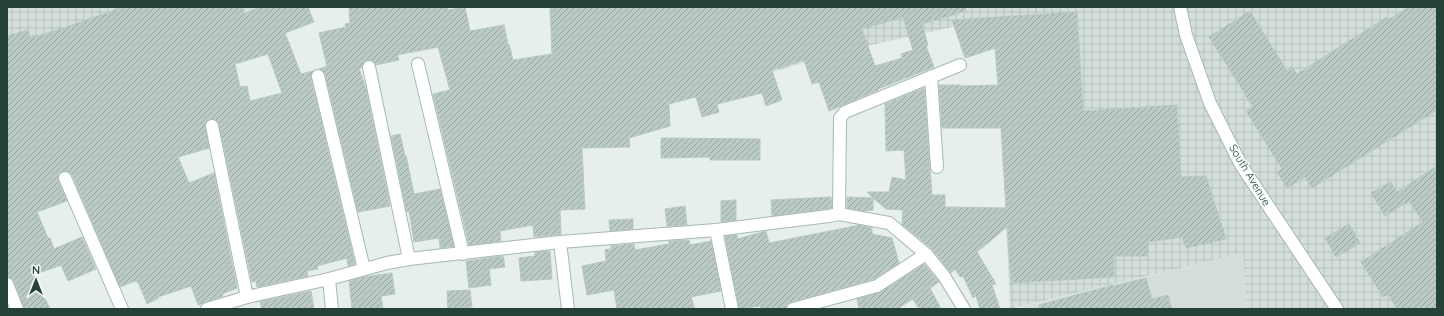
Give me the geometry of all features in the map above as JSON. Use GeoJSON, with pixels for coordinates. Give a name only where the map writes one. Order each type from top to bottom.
{"type":"FeatureCollection","features":[{"type":"Feature","properties":{"kind":"street","name":"South Avenue"},"geometry":{"type":"LineString","coordinates":[[1180,7],[1186,35],[1210,103],[1241,165],[1337,309]]}},
{"type":"Feature","properties":{"kind":"street"},"geometry":{"type":"LineString","coordinates":[[418,64],[463,254]]}},
{"type":"Feature","properties":{"kind":"street"},"geometry":{"type":"LineString","coordinates":[[839,214],[840,118],[845,112],[960,65]]}},
{"type":"Feature","properties":{"kind":"street"},"geometry":{"type":"LineString","coordinates":[[369,67],[409,259]]}},
{"type":"Feature","properties":{"kind":"street"},"geometry":{"type":"LineString","coordinates":[[318,76],[364,269]]}},
{"type":"Feature","properties":{"kind":"street"},"geometry":{"type":"LineString","coordinates":[[931,77],[937,167]]}},
{"type":"Feature","properties":{"kind":"street"},"geometry":{"type":"LineString","coordinates":[[212,126],[247,297]]}},
{"type":"Feature","properties":{"kind":"street"},"geometry":{"type":"LineString","coordinates":[[65,178],[122,309]]}},
{"type":"Feature","properties":{"kind":"street"},"geometry":{"type":"LineString","coordinates":[[207,309],[247,297],[329,279],[387,263],[409,259],[560,242],[716,230],[839,214],[889,223],[926,254],[944,276],[964,309]]}},
{"type":"Feature","properties":{"kind":"street"},"geometry":{"type":"LineString","coordinates":[[716,230],[732,309]]}},
{"type":"Feature","properties":{"kind":"street"},"geometry":{"type":"LineString","coordinates":[[560,242],[568,309]]}},
{"type":"Feature","properties":{"kind":"street"},"geometry":{"type":"LineString","coordinates":[[793,309],[877,286],[926,254]]}},
{"type":"Feature","properties":{"kind":"street"},"geometry":{"type":"LineString","coordinates":[[329,279],[332,309]]}},
{"type":"Feature","properties":{"kind":"street"},"geometry":{"type":"LineString","coordinates":[[7,284],[17,309]]}},
{"type":"Feature","properties":{"kind":"shaded area"},"geometry":{"type":"Polygon","coordinates":[[[7,7],[257,7],[53,82],[7,112],[7,7]]]}},
{"type":"Feature","properties":{"kind":"shaded area"},"geometry":{"type":"Polygon","coordinates":[[[664,7],[1437,7],[1437,309],[1247,309],[1243,253],[1010,309],[997,17],[844,51],[690,96],[664,7]]]}},
{"type":"Feature","properties":{"kind":"shaded area"},"geometry":{"type":"Polygon","coordinates":[[[1243,253],[1247,309],[1013,309],[1243,253]]]}},
{"type":"Feature","properties":{"kind":"building"},"geometry":{"type":"Polygon","coordinates":[[[123,7],[242,7],[244,13],[260,7],[308,7],[314,22],[285,33],[301,74],[313,71],[311,78],[355,264],[348,266],[347,258],[317,266],[318,269],[307,271],[308,276],[257,287],[256,281],[252,282],[219,124],[217,121],[211,119],[205,124],[209,148],[178,157],[189,183],[214,173],[237,288],[222,294],[223,296],[198,305],[191,286],[158,297],[159,298],[147,304],[138,282],[135,281],[120,287],[72,175],[65,171],[59,173],[58,178],[67,201],[37,212],[54,249],[82,237],[96,269],[68,281],[61,265],[34,275],[50,309],[24,309],[14,281],[9,277],[7,271],[7,36],[28,30],[30,38],[64,28],[123,7]],[[268,54],[235,64],[240,87],[247,86],[250,101],[282,93],[268,54]]]}},
{"type":"Feature","properties":{"kind":"building"},"geometry":{"type":"Polygon","coordinates":[[[349,7],[447,7],[448,10],[465,7],[470,31],[504,25],[513,60],[552,54],[550,7],[965,7],[966,11],[922,24],[928,45],[926,46],[934,67],[878,89],[829,111],[819,82],[812,84],[804,60],[772,70],[782,100],[766,106],[762,93],[717,104],[719,112],[702,117],[696,97],[669,104],[670,126],[629,138],[630,147],[582,148],[585,209],[560,210],[561,234],[534,237],[533,225],[500,231],[501,241],[469,245],[433,94],[450,90],[438,47],[397,55],[399,60],[376,65],[372,60],[367,60],[364,62],[362,68],[359,68],[367,92],[390,206],[358,212],[325,74],[319,69],[327,66],[319,33],[346,27],[345,24],[350,23],[349,7]],[[903,17],[862,29],[875,66],[902,58],[901,54],[913,50],[903,17]]]}},
{"type":"Feature","properties":{"kind":"building"},"geometry":{"type":"Polygon","coordinates":[[[1409,7],[1437,7],[1437,110],[1312,188],[1305,177],[1287,188],[1277,172],[1282,169],[1246,111],[1253,107],[1209,37],[1250,11],[1287,71],[1292,67],[1297,74],[1387,17],[1388,20],[1409,7]]]}},
{"type":"Feature","properties":{"kind":"building"},"geometry":{"type":"Polygon","coordinates":[[[1077,12],[1083,111],[1177,105],[1181,177],[1206,176],[1226,239],[1186,248],[1182,237],[1148,242],[1148,256],[1114,256],[1114,277],[1011,283],[1007,227],[977,252],[996,284],[992,285],[1000,309],[980,309],[976,296],[973,298],[963,276],[960,277],[955,269],[951,273],[931,248],[902,224],[903,210],[886,209],[867,192],[889,192],[892,177],[906,180],[904,150],[886,151],[885,104],[924,88],[932,195],[945,195],[945,207],[1006,208],[1001,128],[942,128],[939,85],[998,85],[995,48],[965,58],[952,20],[1077,12]]]}},
{"type":"Feature","properties":{"kind":"building"},"geometry":{"type":"Polygon","coordinates":[[[400,134],[414,194],[440,189],[454,246],[440,248],[439,238],[414,242],[409,211],[407,212],[391,136],[400,134]]]}},
{"type":"Feature","properties":{"kind":"building"},"geometry":{"type":"Polygon","coordinates":[[[661,138],[760,139],[760,160],[710,160],[710,157],[661,158],[661,138]]]}},
{"type":"Feature","properties":{"kind":"building"},"geometry":{"type":"Polygon","coordinates":[[[1437,166],[1437,309],[1397,309],[1388,294],[1383,297],[1361,262],[1423,222],[1409,201],[1385,216],[1371,193],[1391,182],[1397,192],[1437,166]]]}},
{"type":"Feature","properties":{"kind":"building"},"geometry":{"type":"Polygon","coordinates":[[[831,197],[832,208],[772,216],[771,200],[831,197]]]}},
{"type":"Feature","properties":{"kind":"building"},"geometry":{"type":"Polygon","coordinates":[[[847,197],[873,198],[873,210],[863,211],[847,208],[847,197]]]}},
{"type":"Feature","properties":{"kind":"building"},"geometry":{"type":"Polygon","coordinates":[[[736,200],[736,220],[721,222],[721,201],[736,200]]]}},
{"type":"Feature","properties":{"kind":"building"},"geometry":{"type":"Polygon","coordinates":[[[685,206],[687,225],[667,226],[665,209],[685,206]]]}},
{"type":"Feature","properties":{"kind":"building"},"geometry":{"type":"Polygon","coordinates":[[[633,219],[633,229],[610,231],[609,220],[633,219]]]}},
{"type":"Feature","properties":{"kind":"building"},"geometry":{"type":"Polygon","coordinates":[[[1349,224],[1360,243],[1336,257],[1325,238],[1349,224]]]}},
{"type":"Feature","properties":{"kind":"building"},"geometry":{"type":"Polygon","coordinates":[[[860,225],[872,228],[872,234],[892,238],[899,263],[874,279],[791,302],[787,304],[786,309],[761,309],[760,306],[739,309],[725,236],[737,235],[737,239],[766,231],[769,243],[860,225]]]}},
{"type":"Feature","properties":{"kind":"building"},"geometry":{"type":"Polygon","coordinates":[[[689,240],[690,245],[711,241],[721,291],[691,297],[695,309],[617,309],[614,290],[587,295],[582,266],[606,261],[605,250],[611,249],[611,246],[634,244],[635,250],[669,244],[669,241],[689,240]]]}},
{"type":"Feature","properties":{"kind":"building"},"geometry":{"type":"Polygon","coordinates":[[[550,251],[552,279],[521,281],[519,258],[535,256],[535,252],[550,251]]]}},
{"type":"Feature","properties":{"kind":"building"},"geometry":{"type":"Polygon","coordinates":[[[503,256],[505,267],[489,269],[491,285],[469,288],[466,261],[503,256]]]}},
{"type":"Feature","properties":{"kind":"building"},"geometry":{"type":"Polygon","coordinates":[[[924,264],[939,282],[930,288],[941,309],[919,309],[913,299],[897,309],[859,309],[857,299],[881,292],[924,264]]]}},
{"type":"Feature","properties":{"kind":"building"},"geometry":{"type":"Polygon","coordinates":[[[392,273],[395,294],[381,296],[383,309],[352,309],[349,281],[392,273]]]}},
{"type":"Feature","properties":{"kind":"building"},"geometry":{"type":"Polygon","coordinates":[[[1146,278],[1152,299],[1168,295],[1172,309],[1039,309],[1039,305],[1113,285],[1146,278]]]}},
{"type":"Feature","properties":{"kind":"building"},"geometry":{"type":"Polygon","coordinates":[[[470,290],[472,307],[448,309],[447,291],[470,290]]]}},
{"type":"Feature","properties":{"kind":"building"},"geometry":{"type":"Polygon","coordinates":[[[311,291],[314,309],[262,309],[260,302],[311,291]]]}}]}
